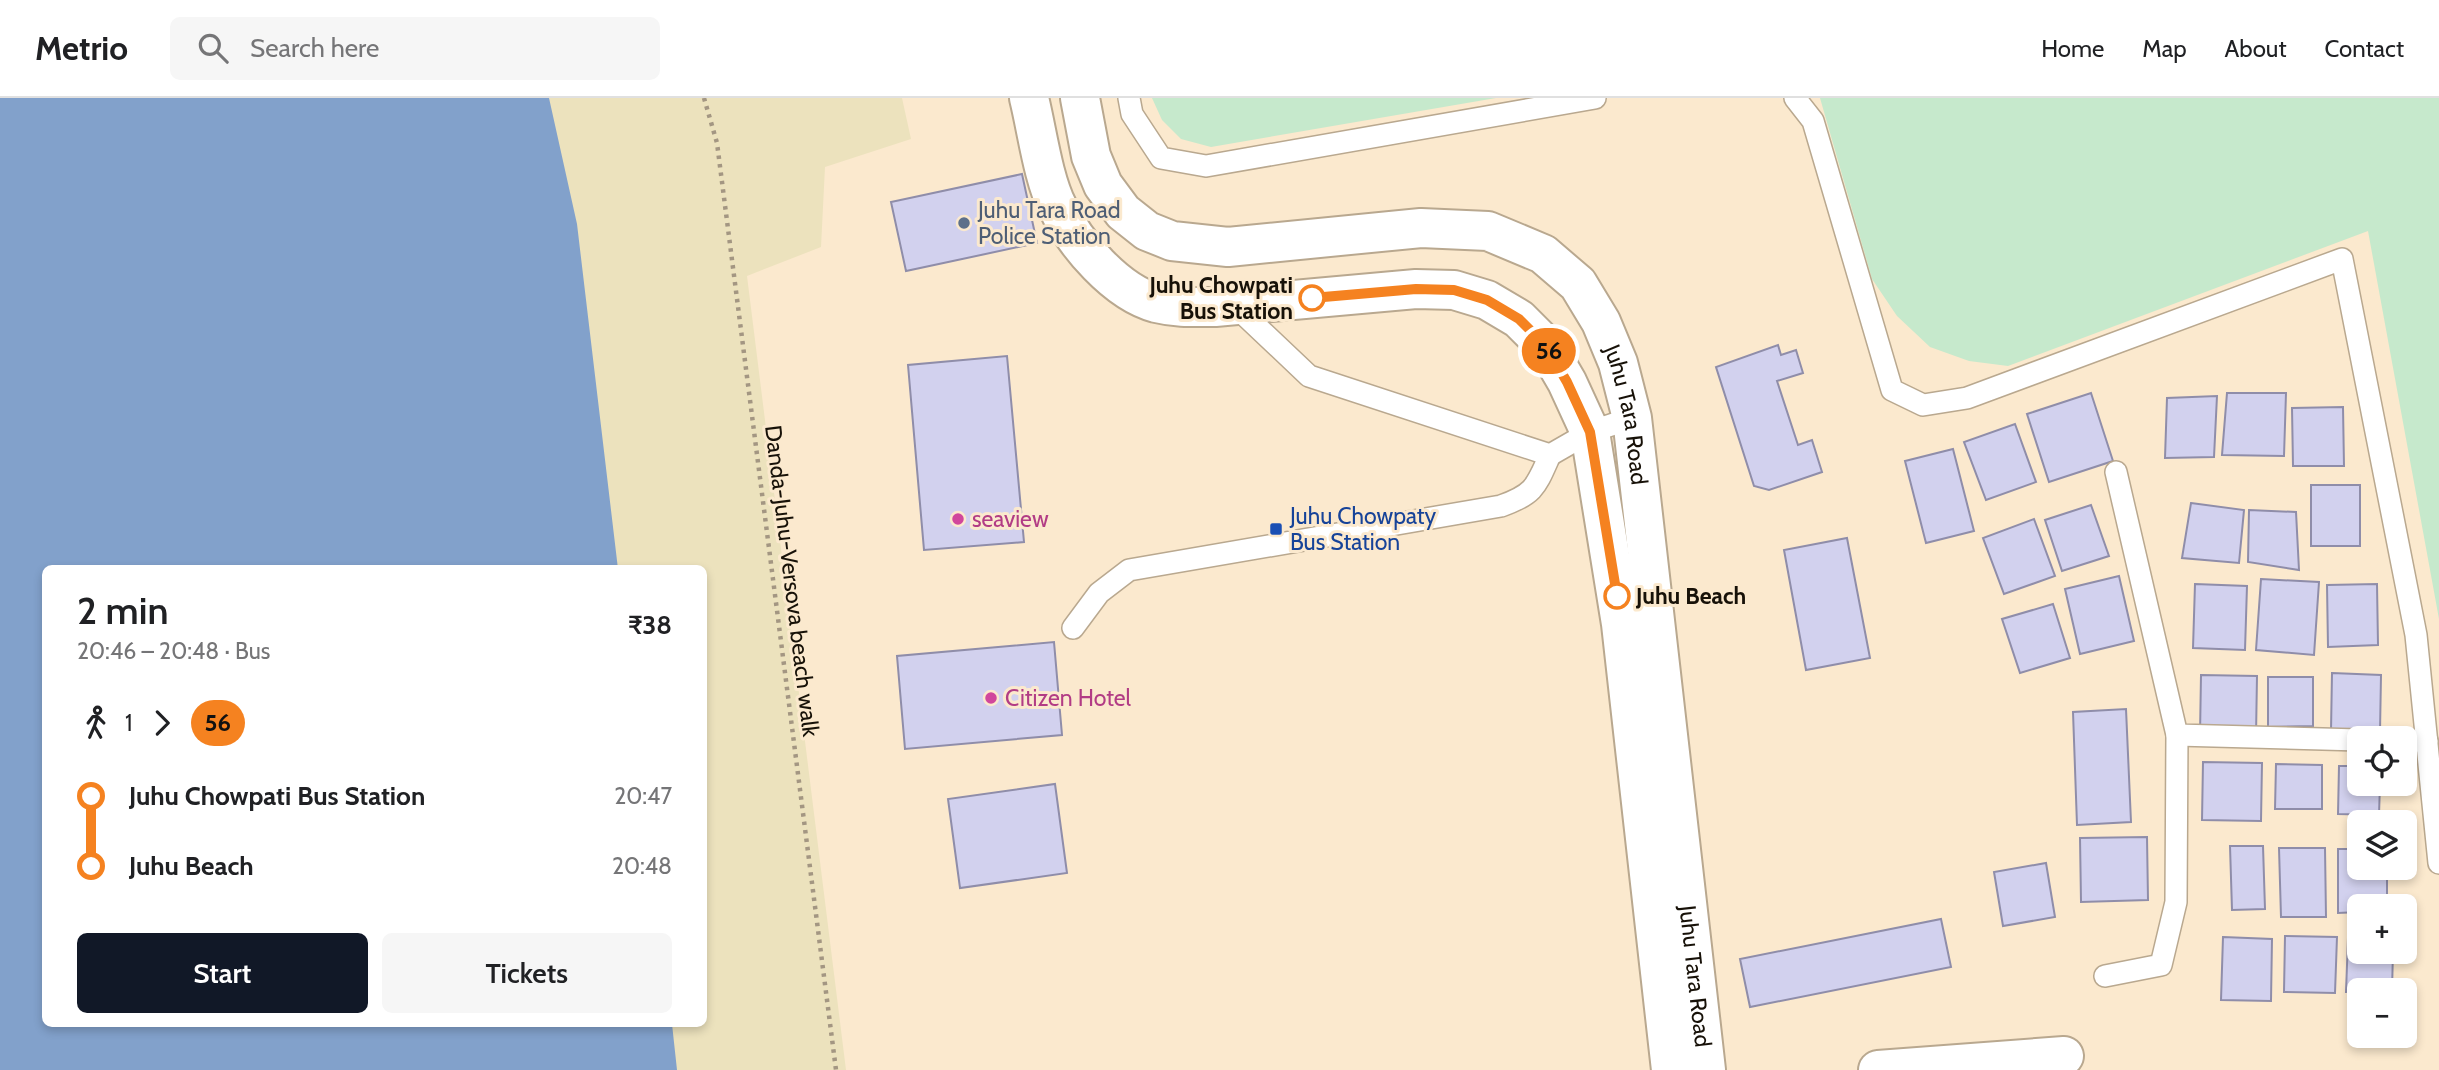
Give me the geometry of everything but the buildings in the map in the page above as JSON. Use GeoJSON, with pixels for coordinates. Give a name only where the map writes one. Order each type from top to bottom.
{"type":"FeatureCollection","features":[{"type":"Feature","properties":{"kind":"main road","name":"Juhu Tara Road"},"geometry":{"type":"LineString","coordinates":[[1029,98],[1056,206],[1076,239],[1101,269],[1154,302],[1182,307],[1234,305],[1416,289],[1454,290],[1487,300],[1519,319],[1546,346],[1567,382],[1590,432],[1622,624],[1671,1070]]}},
{"type":"Feature","properties":{"kind":"main road","name":"Juhu Tara Road"},"geometry":{"type":"LineString","coordinates":[[1080,98],[1091,156],[1103,185],[1124,212],[1147,231],[1172,241],[1228,247],[1421,228],[1488,231],[1543,254],[1578,284],[1601,322],[1618,363],[1632,418],[1706,1070]]}},
{"type":"Feature","properties":{"kind":"main road"},"geometry":{"type":"LineString","coordinates":[[1878,1070],[2064,1056]]}},
{"type":"Feature","properties":{"kind":"lane"},"geometry":{"type":"LineString","coordinates":[[1129,98],[1132,114],[1161,158],[1206,166],[1595,98]]}},
{"type":"Feature","properties":{"kind":"lane"},"geometry":{"type":"LineString","coordinates":[[1795,98],[1812,121],[1892,390],[1923,405],[1967,398],[2342,259],[2416,635],[2439,863]]}},
{"type":"Feature","properties":{"kind":"lane"},"geometry":{"type":"LineString","coordinates":[[1234,305],[1309,376],[1550,455]]}},
{"type":"Feature","properties":{"kind":"lane"},"geometry":{"type":"LineString","coordinates":[[1073,628],[1099,593],[1129,570],[1502,506],[1520,499],[1535,488],[1550,455],[1590,432],[1632,418]]}},
{"type":"Feature","properties":{"kind":"lane"},"geometry":{"type":"LineString","coordinates":[[2105,976],[2161,965],[2176,902],[2177,735],[2116,472]]}},
{"type":"Feature","properties":{"kind":"lane"},"geometry":{"type":"LineString","coordinates":[[2177,735],[2347,740]]}},
{"type":"Feature","properties":{"kind":"lane"},"geometry":{"type":"LineString","coordinates":[[2417,741],[2427,741]]}},
{"type":"Feature","properties":{"kind":"path","name":"Danda-Juhu-Versova beach walk"},"geometry":{"type":"LineString","coordinates":[[704,98],[717,143],[836,1070]]}},
{"type":"Feature","properties":{"kind":"green space"},"geometry":{"type":"Polygon","coordinates":[[[1152,98],[1496,98],[1211,147],[1181,139],[1162,120],[1152,98]]]}},
{"type":"Feature","properties":{"kind":"green space"},"geometry":{"type":"Polygon","coordinates":[[[1820,98],[2439,98],[2439,619],[2368,231],[2008,366],[1969,361],[1930,347],[1897,316],[1872,279],[1820,98]]]}},
{"type":"Feature","properties":{"kind":"sand"},"geometry":{"type":"Polygon","coordinates":[[[540,98],[902,98],[911,139],[825,167],[821,247],[747,276],[846,1070],[668,1070],[662,1027],[707,1027],[707,565],[601,565],[540,98]]]}},
{"type":"Feature","properties":{"kind":"water"},"geometry":{"type":"Polygon","coordinates":[[[0,98],[549,98],[577,224],[618,565],[42,565],[42,1027],[672,1027],[677,1070],[0,1070],[0,98]]]}},
{"type":"Feature","properties":{"kind":"bus line","name":"56"},"geometry":{"type":"LineString","coordinates":[[1312,298],[1416,289],[1454,290],[1487,300],[1519,319],[1546,346],[1567,382],[1590,432],[1617,596]]}},
{"type":"Feature","properties":{"kind":"place","name":"Juhu Tara Road Police Station"},"geometry":{"type":"Point","coordinates":[964,223]}},
{"type":"Feature","properties":{"kind":"place","name":"Juhu Chowpati Bus Station"},"geometry":{"type":"Point","coordinates":[1312,298]}},
{"type":"Feature","properties":{"kind":"place","name":"seaview"},"geometry":{"type":"Point","coordinates":[958,519]}},
{"type":"Feature","properties":{"kind":"place","name":"Juhu Chowpaty Bus Station"},"geometry":{"type":"Point","coordinates":[1276,529]}},
{"type":"Feature","properties":{"kind":"place","name":"Juhu Beach"},"geometry":{"type":"Point","coordinates":[1617,596]}},
{"type":"Feature","properties":{"kind":"place","name":"Citizen Hotel"},"geometry":{"type":"Point","coordinates":[991,698]}}]}
